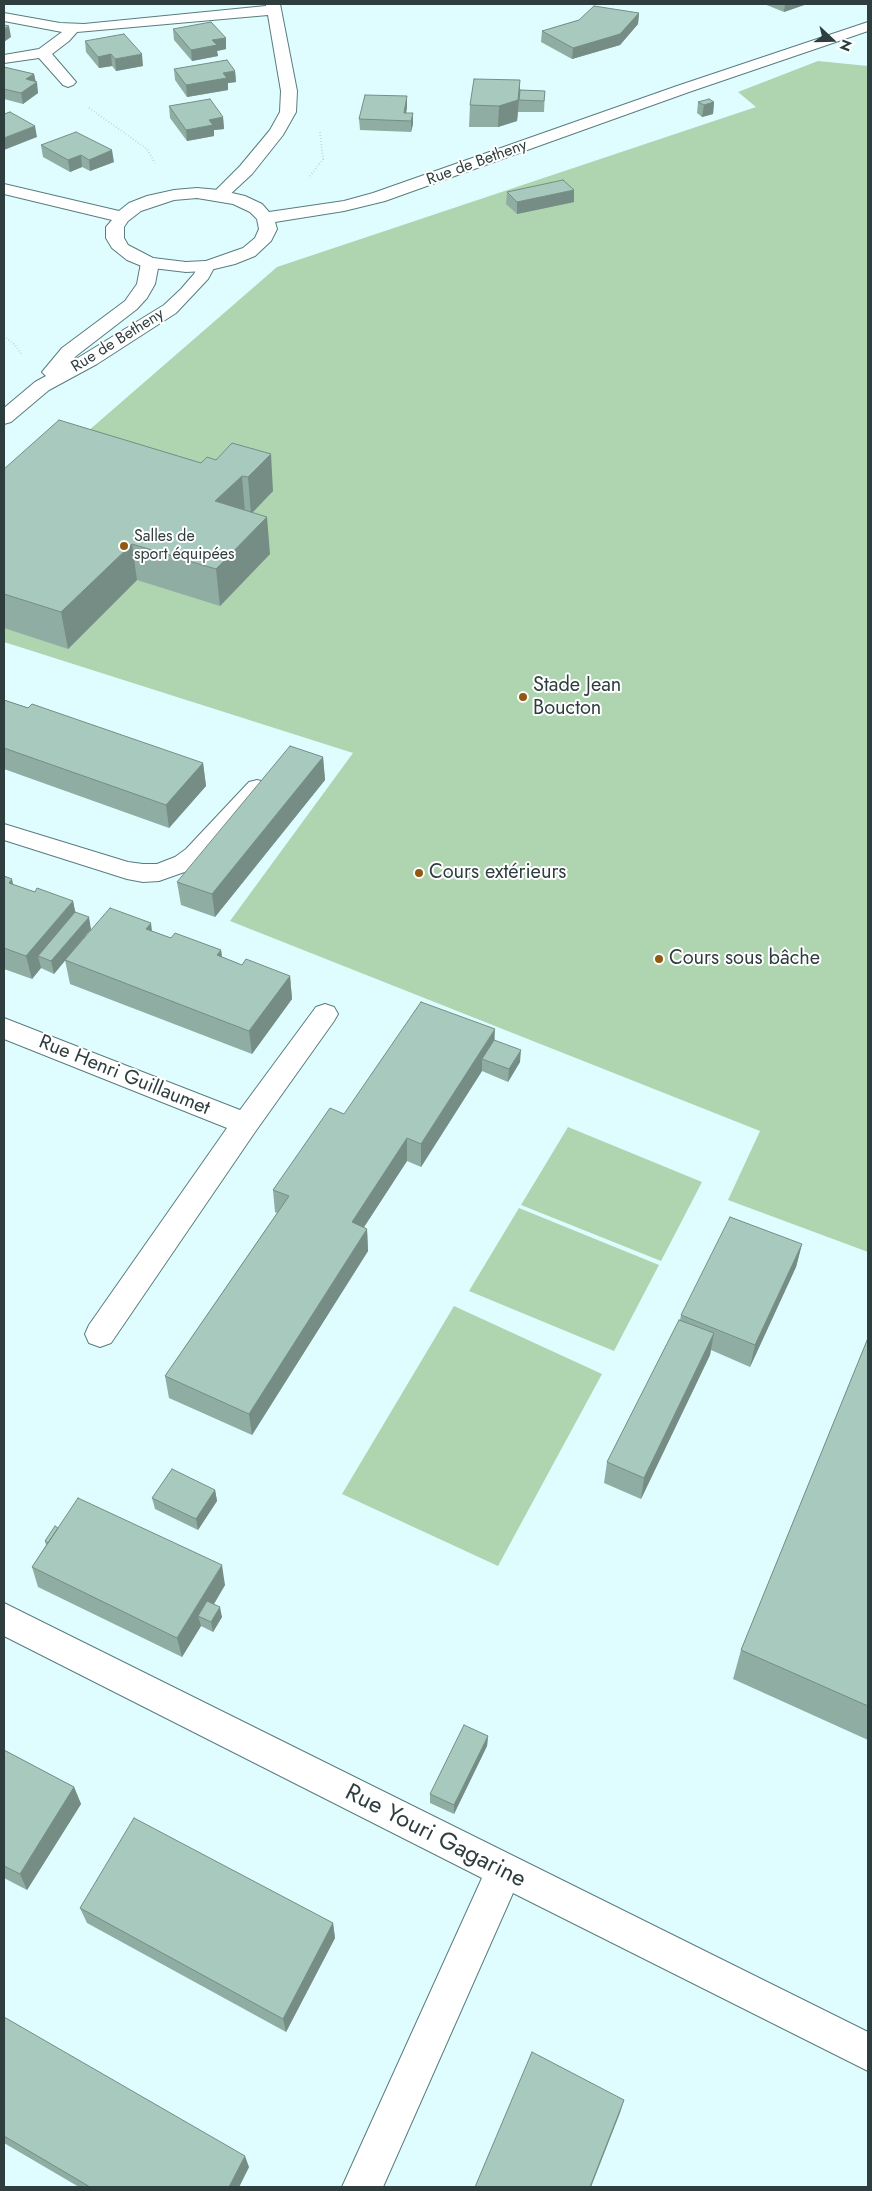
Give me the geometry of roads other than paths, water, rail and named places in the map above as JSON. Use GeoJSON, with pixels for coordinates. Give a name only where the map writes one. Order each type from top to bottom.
{"type":"FeatureCollection","features":[{"type":"Feature","properties":{"kind":"street"},"geometry":{"type":"LineString","coordinates":[[4,17],[44,25],[73,28],[274,7],[289,91],[288,112],[277,132],[246,170],[219,195]]}},
{"type":"Feature","properties":{"kind":"street","name":"Rue de Betheny"},"geometry":{"type":"LineString","coordinates":[[265,218],[344,206],[379,197],[683,89],[868,26]]}},
{"type":"Feature","properties":{"kind":"street"},"geometry":{"type":"LineString","coordinates":[[4,59],[43,53],[64,38],[73,28]]}},
{"type":"Feature","properties":{"kind":"street"},"geometry":{"type":"LineString","coordinates":[[43,53],[68,82]]}},
{"type":"Feature","properties":{"kind":"street"},"geometry":{"type":"LineString","coordinates":[[4,189],[122,217]]}},
{"type":"Feature","properties":{"kind":"street"},"geometry":{"type":"LineString","coordinates":[[174,195],[219,195],[239,200],[256,208],[265,218],[268,229],[262,241],[249,252],[206,266],[167,266],[150,263],[133,256],[121,248],[115,238],[115,227],[122,217],[135,207],[174,195]]}},
{"type":"Feature","properties":{"kind":"street","name":"Rue de Betheny"},"geometry":{"type":"LineString","coordinates":[[42,386],[53,369],[69,352],[131,305],[141,294],[146,284],[150,263]]}},
{"type":"Feature","properties":{"kind":"street","name":"Rue de Betheny"},"geometry":{"type":"LineString","coordinates":[[4,418],[42,386],[90,360],[151,323],[187,293],[202,275],[206,266]]}},
{"type":"Feature","properties":{"kind":"street"},"geometry":{"type":"LineString","coordinates":[[4,832],[127,870],[143,873],[159,872],[184,863],[195,855],[264,780]]}},
{"type":"Feature","properties":{"kind":"street"},"geometry":{"type":"LineString","coordinates":[[100,1334],[245,1124],[325,1014]]}},
{"type":"Feature","properties":{"kind":"street","name":"Rue Henri Guillaumet"},"geometry":{"type":"LineString","coordinates":[[4,1028],[245,1124]]}},
{"type":"Feature","properties":{"kind":"street","name":"Rue Youri Gagarine"},"geometry":{"type":"LineString","coordinates":[[4,1619],[868,2052]]}},
{"type":"Feature","properties":{"kind":"street"},"geometry":{"type":"LineString","coordinates":[[362,2187],[504,1871]]}},
{"type":"Feature","properties":{"kind":"place","name":"Salles de sport équipées"},"geometry":{"type":"Point","coordinates":[124,546]}},
{"type":"Feature","properties":{"kind":"place","name":"Stade Jean Boucton"},"geometry":{"type":"Point","coordinates":[523,697]}},
{"type":"Feature","properties":{"kind":"place","name":"Cours extérieurs"},"geometry":{"type":"Point","coordinates":[419,873]}},
{"type":"Feature","properties":{"kind":"place","name":"Cours sous bâche"},"geometry":{"type":"Point","coordinates":[659,959]}}]}
